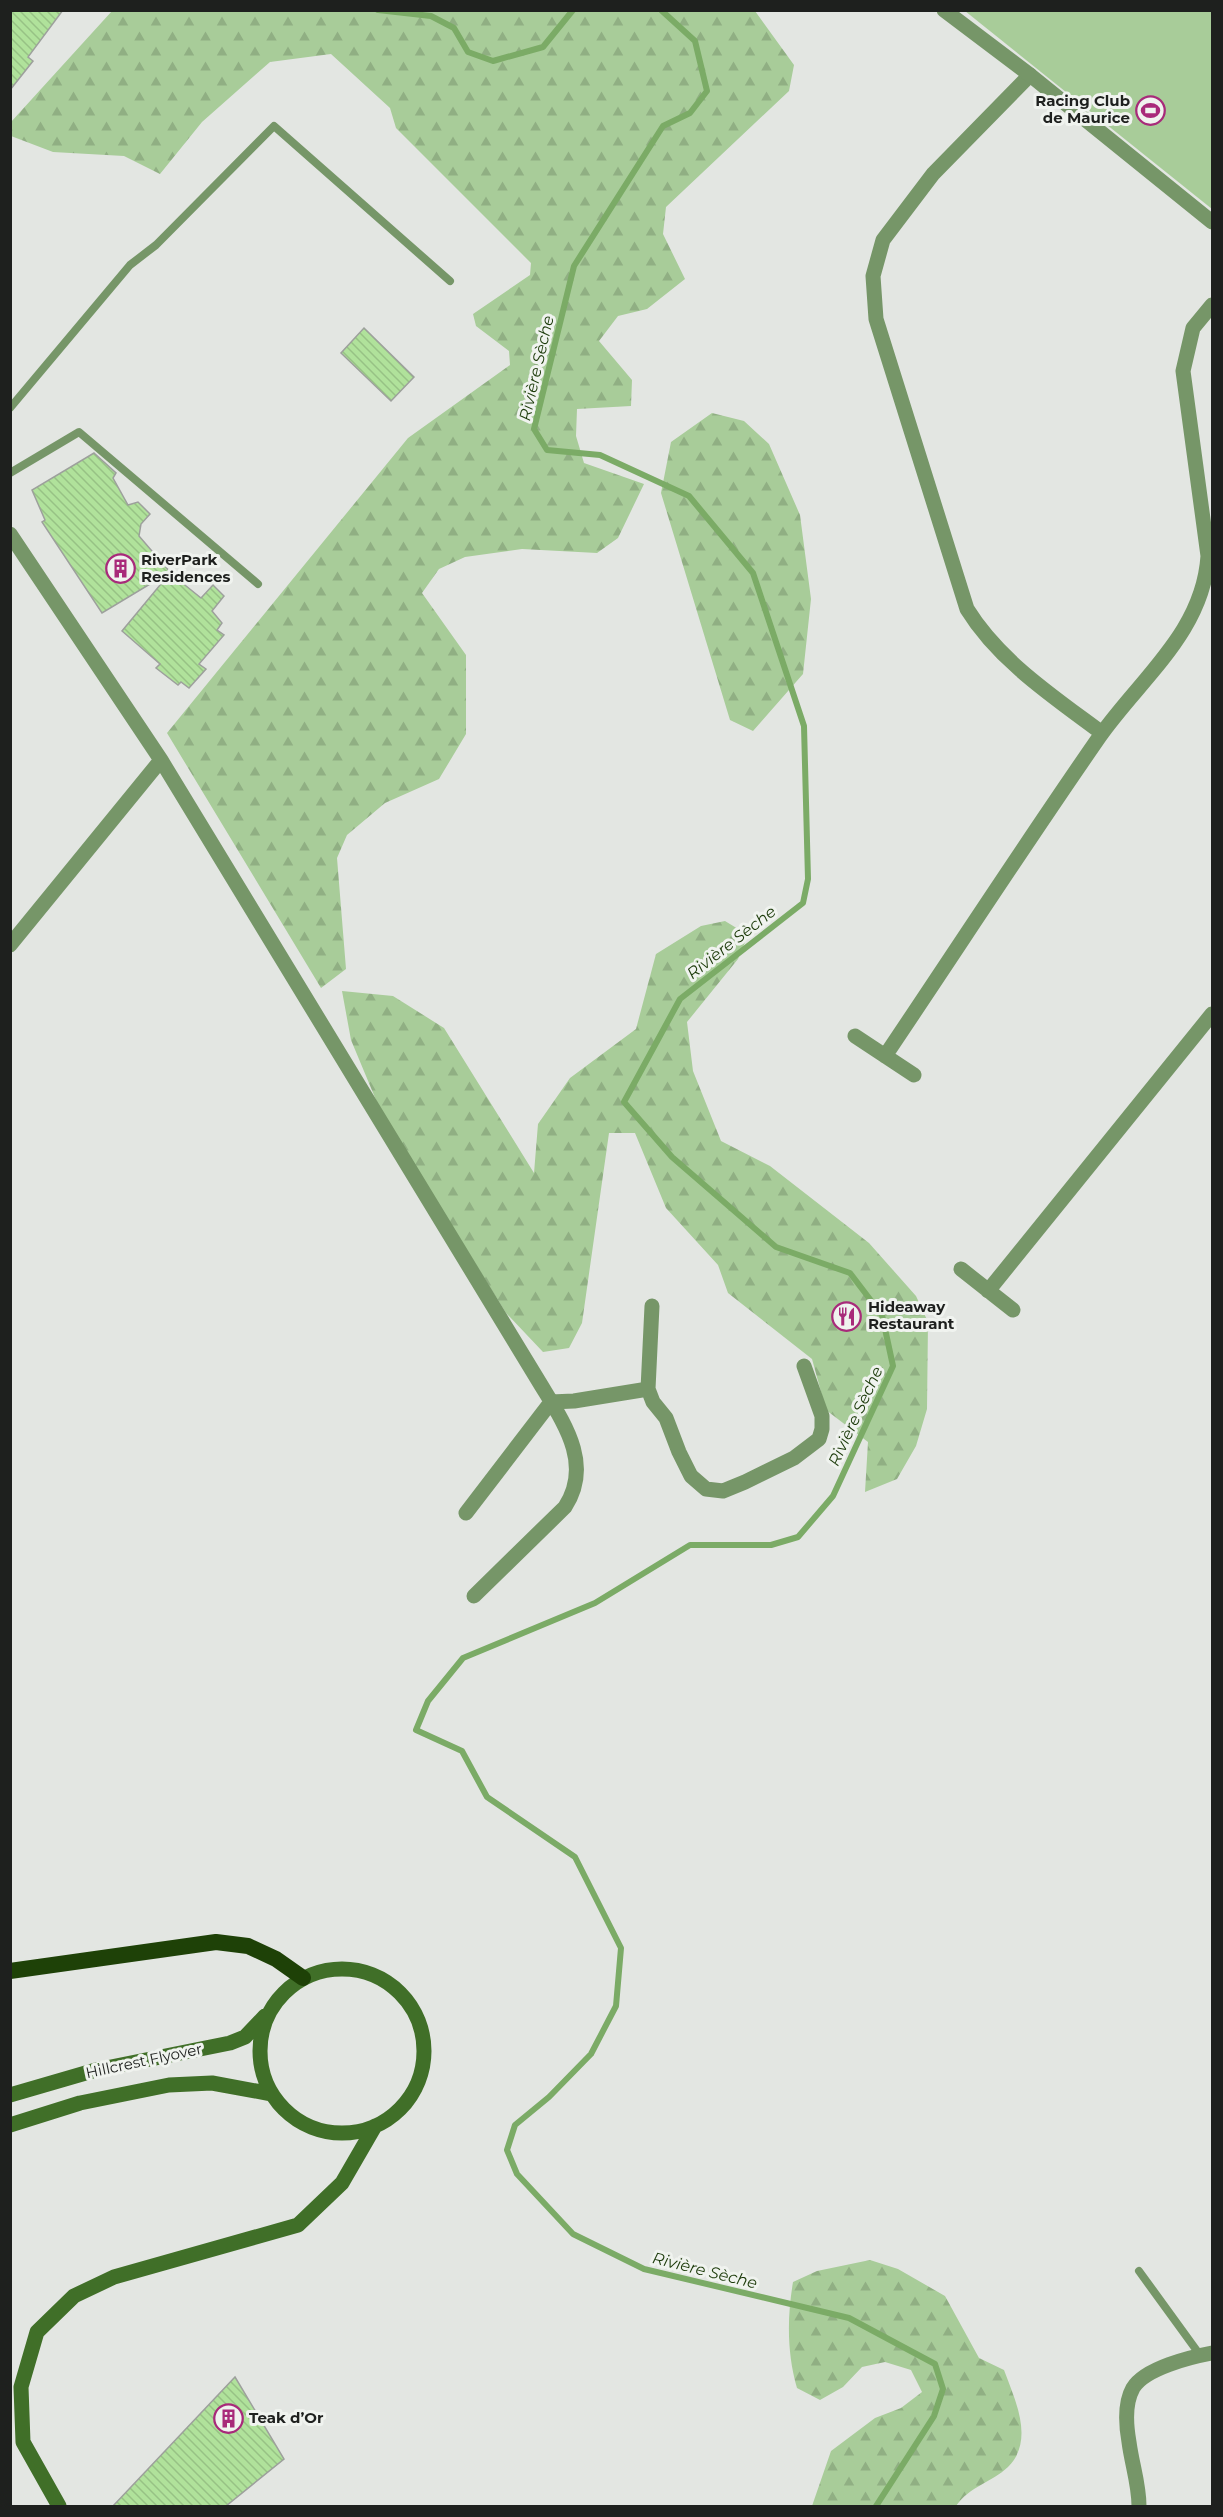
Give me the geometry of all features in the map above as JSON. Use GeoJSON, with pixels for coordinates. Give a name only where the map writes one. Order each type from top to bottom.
{"type":"FeatureCollection","features":[{"type":"Feature","properties":{"kind":"highway"},"geometry":{"type":"LineString","coordinates":[[10,1971],[216,1942],[248,1946],[276,1959],[303,1978]]}},
{"type":"Feature","properties":{"kind":"main road"},"geometry":{"type":"LineString","coordinates":[[331,1969],[361,1970],[388,1982],[409,2002],[422,2029],[425,2058],[417,2086],[400,2110],[375,2126],[347,2133],[317,2130],[291,2116],[272,2094],[263,2074],[259,2054],[261,2032],[269,2012],[284,1993],[303,1978],[331,1969]]}},
{"type":"Feature","properties":{"kind":"main road","name":"Hillcrest Flyover"},"geometry":{"type":"LineString","coordinates":[[10,2095],[96,2070],[230,2043],[245,2037],[269,2012]]}},
{"type":"Feature","properties":{"kind":"main road","name":"Hillcrest Flyover"},"geometry":{"type":"LineString","coordinates":[[10,2125],[80,2103],[169,2085],[212,2083],[272,2094]]}},
{"type":"Feature","properties":{"kind":"main road"},"geometry":{"type":"LineString","coordinates":[[59,2506],[22,2442],[21,2386],[38,2332],[74,2296],[114,2277],[298,2225],[342,2183],[375,2126]]}},
{"type":"Feature","properties":{"kind":"street"},"geometry":{"type":"LineString","coordinates":[[944,10],[1030,75],[1212,222]]}},
{"type":"Feature","properties":{"kind":"street"},"geometry":{"type":"LineString","coordinates":[[1030,75],[933,174],[883,240],[873,276],[876,319],[967,609],[989,639],[1008,657],[1042,688],[1102,733]]}},
{"type":"Feature","properties":{"kind":"street"},"geometry":{"type":"LineString","coordinates":[[885,1056],[1102,733],[1183,633],[1193,615],[1208,569],[1208,542],[1183,371],[1193,328],[1212,305]]}},
{"type":"Feature","properties":{"kind":"street"},"geometry":{"type":"LineString","coordinates":[[10,534],[161,760],[551,1402],[572,1442],[577,1460],[574,1493],[565,1507],[474,1596]]}},
{"type":"Feature","properties":{"kind":"street"},"geometry":{"type":"LineString","coordinates":[[10,945],[161,760]]}},
{"type":"Feature","properties":{"kind":"street"},"geometry":{"type":"LineString","coordinates":[[988,1291],[1212,1014]]}},
{"type":"Feature","properties":{"kind":"street"},"geometry":{"type":"LineString","coordinates":[[855,1036],[914,1075]]}},
{"type":"Feature","properties":{"kind":"street"},"geometry":{"type":"LineString","coordinates":[[961,1269],[1013,1310]]}},
{"type":"Feature","properties":{"kind":"street"},"geometry":{"type":"LineString","coordinates":[[651,1306],[648,1389],[653,1402],[666,1418],[691,1476],[706,1489],[723,1491],[794,1458],[819,1439],[822,1416],[804,1366]]}},
{"type":"Feature","properties":{"kind":"street"},"geometry":{"type":"LineString","coordinates":[[551,1402],[574,1401],[648,1389]]}},
{"type":"Feature","properties":{"kind":"street"},"geometry":{"type":"LineString","coordinates":[[466,1513],[551,1402]]}},
{"type":"Feature","properties":{"kind":"street"},"geometry":{"type":"LineString","coordinates":[[1139,2506],[1139,2485],[1129,2442],[1126,2408],[1134,2386],[1157,2369],[1206,2354]]}},
{"type":"Feature","properties":{"kind":"lane"},"geometry":{"type":"LineString","coordinates":[[10,408],[130,265],[156,245],[274,126],[450,281]]}},
{"type":"Feature","properties":{"kind":"lane"},"geometry":{"type":"LineString","coordinates":[[10,473],[79,432],[258,584]]}},
{"type":"Feature","properties":{"kind":"lane"},"geometry":{"type":"LineString","coordinates":[[1138,2271],[1206,2354]]}},
{"type":"Feature","properties":{"kind":"green space"},"geometry":{"type":"Polygon","coordinates":[[[112,11],[755,11],[794,65],[789,91],[666,207],[663,234],[685,279],[647,309],[618,316],[599,341],[632,380],[631,406],[577,409],[576,436],[584,463],[644,484],[618,538],[597,553],[522,549],[465,557],[439,569],[422,593],[466,655],[466,734],[439,779],[385,803],[347,835],[337,858],[346,969],[321,988],[167,733],[408,438],[510,365],[509,351],[476,326],[473,314],[530,275],[531,263],[396,128],[390,108],[331,54],[270,62],[202,122],[160,174],[124,156],[53,152],[11,136],[11,122],[112,11]]]}},
{"type":"Feature","properties":{"kind":"green space","name":"Racing Club de Maurice"},"geometry":{"type":"Polygon","coordinates":[[[965,11],[1212,11],[1212,209],[965,11]]]}},
{"type":"Feature","properties":{"kind":"green space"},"geometry":{"type":"Polygon","coordinates":[[[712,413],[744,421],[769,444],[800,515],[811,599],[803,674],[753,731],[730,720],[661,493],[671,442],[712,413]]]}},
{"type":"Feature","properties":{"kind":"green space"},"geometry":{"type":"Polygon","coordinates":[[[725,921],[748,935],[738,959],[687,1022],[693,1071],[721,1141],[770,1166],[869,1243],[916,1296],[928,1322],[927,1409],[916,1446],[897,1479],[865,1492],[868,1442],[826,1410],[812,1359],[728,1293],[718,1265],[666,1208],[635,1133],[609,1133],[582,1323],[569,1348],[543,1352],[506,1313],[381,1112],[351,1040],[342,991],[393,996],[444,1028],[534,1173],[538,1124],[570,1078],[636,1029],[656,954],[701,926],[725,921]]]}},
{"type":"Feature","properties":{"kind":"green space"},"geometry":{"type":"Polygon","coordinates":[[[870,2260],[898,2269],[945,2296],[979,2358],[1004,2370],[1013,2394],[1022,2432],[1016,2456],[1008,2467],[974,2489],[956,2506],[812,2506],[831,2451],[875,2418],[901,2408],[922,2392],[911,2370],[885,2362],[862,2367],[843,2387],[820,2400],[797,2388],[791,2362],[789,2335],[793,2282],[817,2271],[870,2260]]]}},
{"type":"Feature","properties":{"kind":"building"},"geometry":{"type":"Polygon","coordinates":[[[10,10],[63,10],[28,57],[33,61],[10,90],[10,10]]]}},
{"type":"Feature","properties":{"kind":"building"},"geometry":{"type":"Polygon","coordinates":[[[364,328],[414,377],[391,401],[341,353],[364,328]]]}},
{"type":"Feature","properties":{"kind":"building","name":"RiverPark Residences"},"geometry":{"type":"Polygon","coordinates":[[[94,453],[116,473],[113,478],[128,505],[138,502],[150,514],[141,524],[139,536],[170,572],[102,613],[42,522],[45,520],[32,490],[94,453]]]}},
{"type":"Feature","properties":{"kind":"building"},"geometry":{"type":"Polygon","coordinates":[[[170,573],[201,598],[213,585],[224,596],[212,611],[222,623],[217,630],[224,635],[199,664],[206,669],[189,688],[181,682],[178,685],[156,668],[160,664],[122,631],[170,573]]]}},
{"type":"Feature","properties":{"kind":"building","name":"Teak d’Or"},"geometry":{"type":"Polygon","coordinates":[[[235,2377],[284,2459],[226,2506],[113,2506],[235,2377]]]}},
{"type":"Feature","properties":{"kind":"waterway","name":"Rivière Sèche"},"geometry":{"type":"LineString","coordinates":[[378,10],[431,16],[454,28],[468,52],[493,61],[543,47],[573,10]]}},
{"type":"Feature","properties":{"kind":"waterway","name":"Rivière Sèche"},"geometry":{"type":"LineString","coordinates":[[661,10],[695,41],[707,91],[690,113],[663,126],[574,266],[534,429],[547,450],[600,455],[689,496],[753,573],[804,726],[808,879],[803,903],[680,999],[624,1102],[672,1157],[776,1247],[850,1273],[882,1315],[893,1366],[833,1496],[798,1537],[771,1545],[690,1545],[595,1603],[463,1658],[428,1701],[416,1730],[462,1751],[487,1797],[575,1857],[621,1948],[616,2006],[591,2054],[549,2097],[515,2125],[507,2150],[517,2174],[573,2234],[644,2269],[849,2318],[935,2364],[943,2389],[934,2416],[876,2506]]}},
{"type":"Feature","properties":{"kind":"place","name":"Racing Club de Maurice"},"geometry":{"type":"Point","coordinates":[1151,110]}},
{"type":"Feature","properties":{"kind":"place","name":"RiverPark Residences"},"geometry":{"type":"Point","coordinates":[120,569]}},
{"type":"Feature","properties":{"kind":"place","name":"Hideaway Restaurant"},"geometry":{"type":"Point","coordinates":[847,1316]}},
{"type":"Feature","properties":{"kind":"place","name":"Teak d’Or"},"geometry":{"type":"Point","coordinates":[228,2418]}}]}
